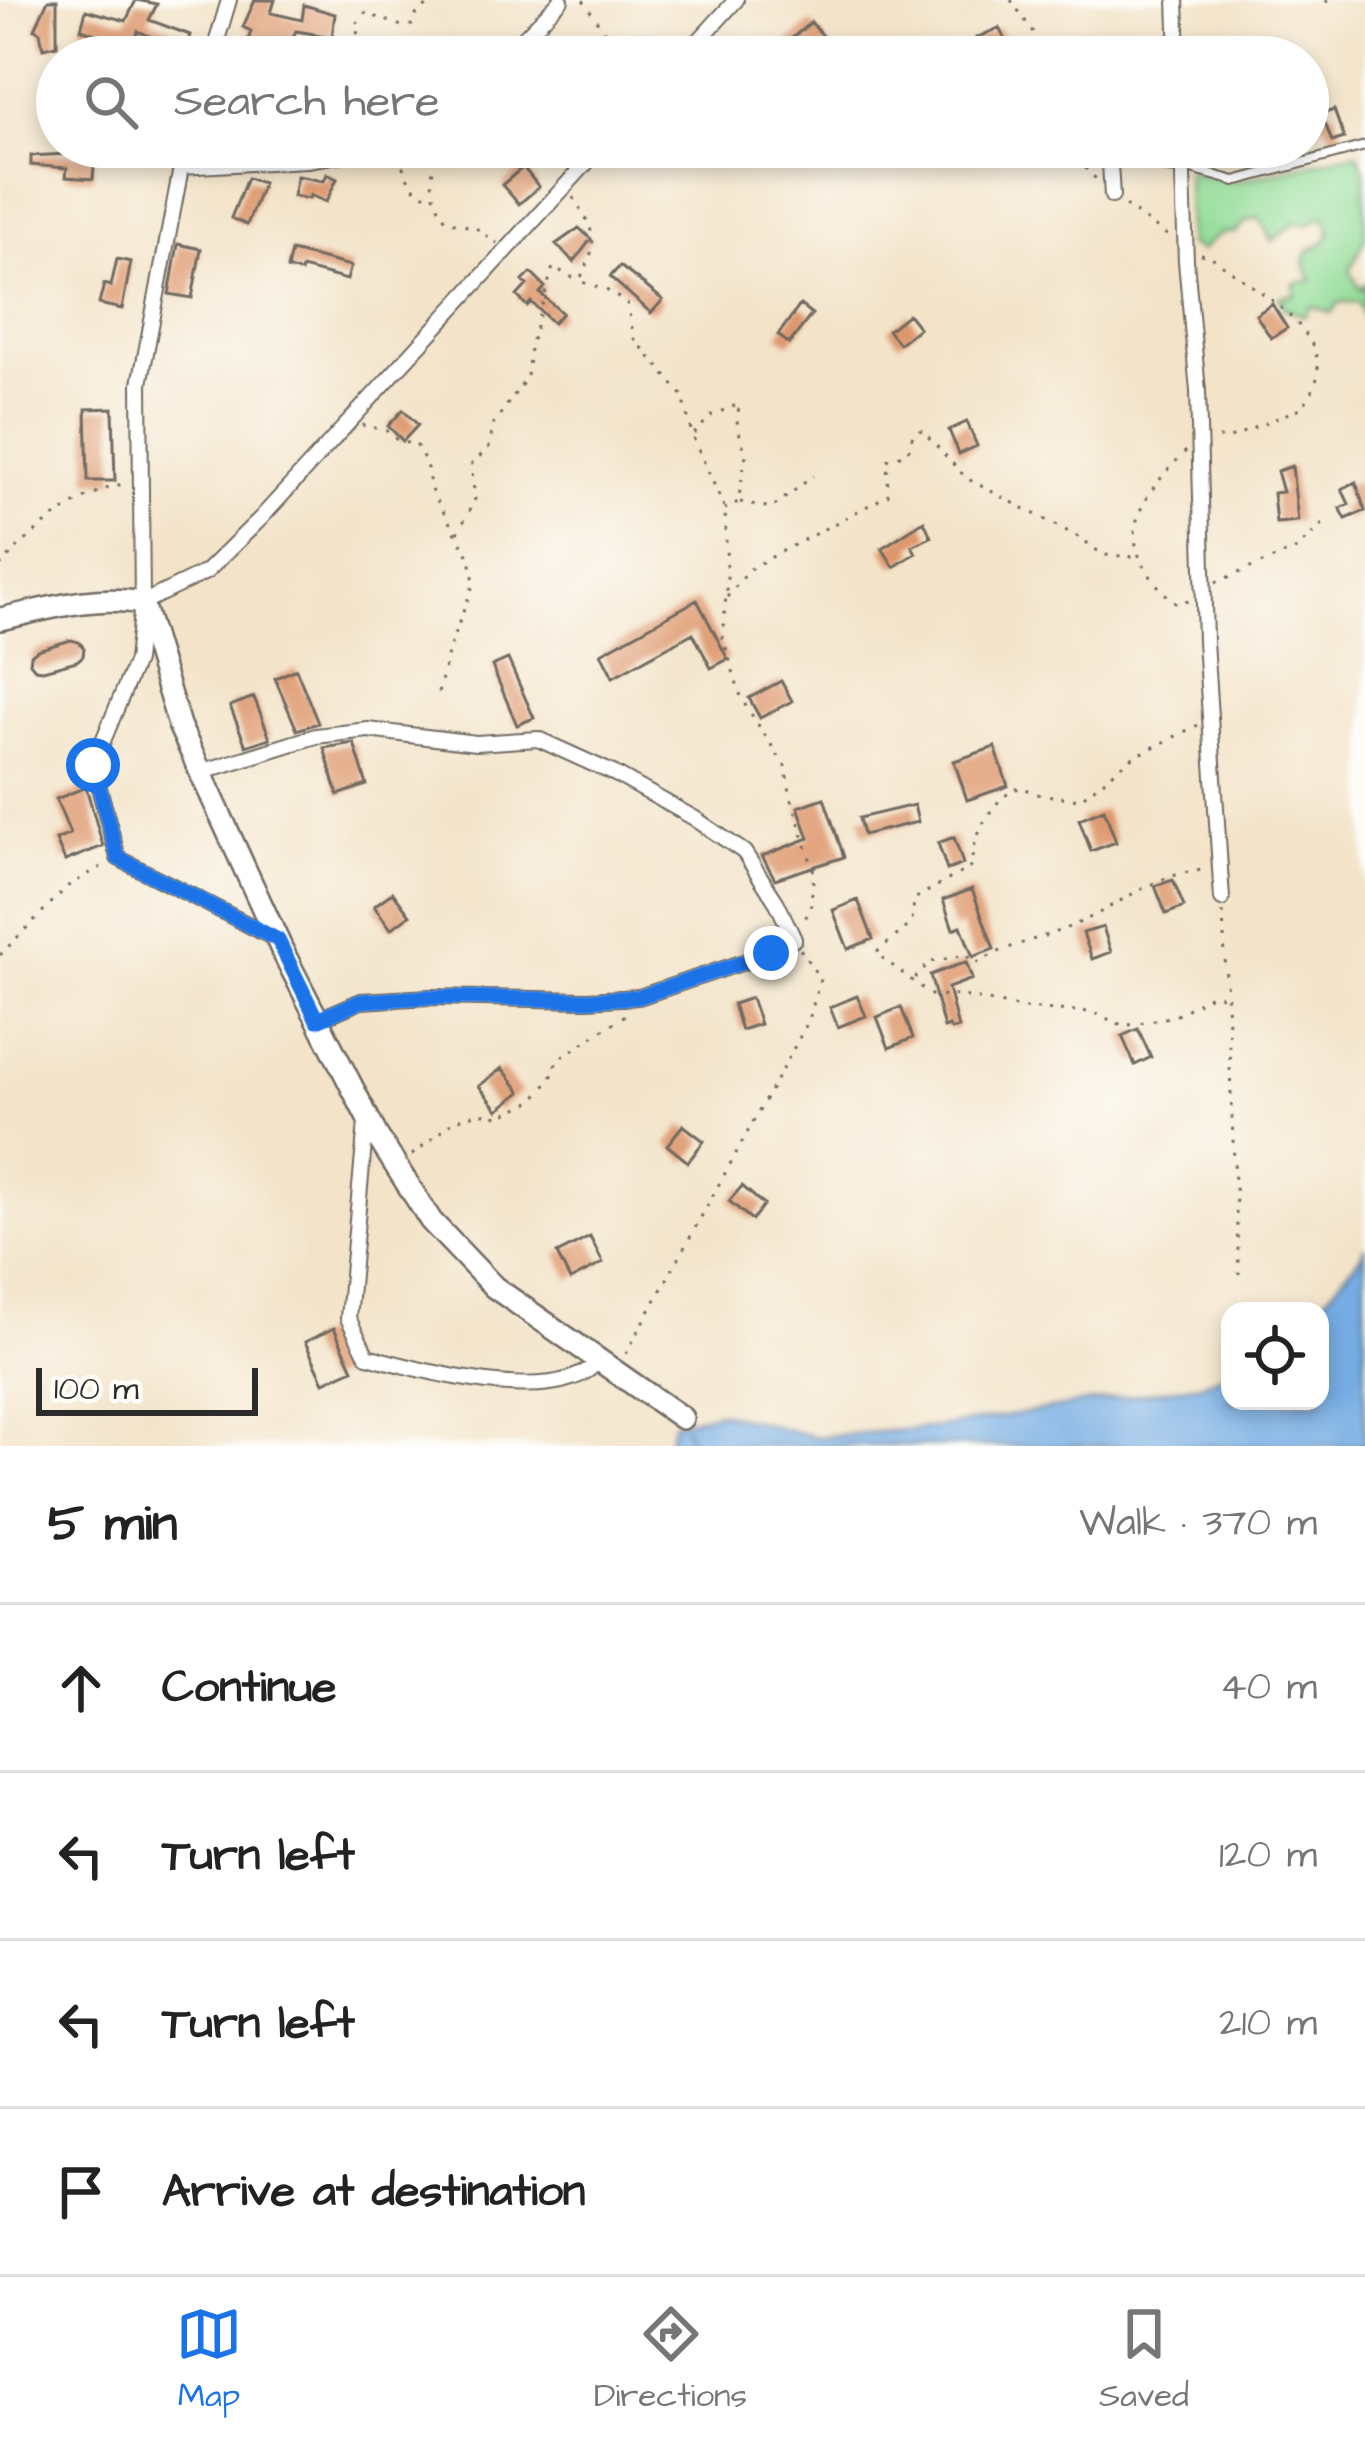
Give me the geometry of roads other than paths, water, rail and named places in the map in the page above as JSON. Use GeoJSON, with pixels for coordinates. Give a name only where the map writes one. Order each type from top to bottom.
{"type":"FeatureCollection","features":[{"type":"Feature","properties":{"kind":"main road"},"geometry":{"type":"LineString","coordinates":[[0,619],[86,602],[142,603],[156,660],[201,772],[278,940],[367,1117],[431,1221],[494,1287],[682,1418]]}},
{"type":"Feature","properties":{"kind":"street"},"geometry":{"type":"LineString","coordinates":[[218,36],[229,0]]}},
{"type":"Feature","properties":{"kind":"street"},"geometry":{"type":"LineString","coordinates":[[526,36],[561,0]]}},
{"type":"Feature","properties":{"kind":"street"},"geometry":{"type":"LineString","coordinates":[[703,36],[736,0]]}},
{"type":"Feature","properties":{"kind":"street"},"geometry":{"type":"LineString","coordinates":[[1176,0],[1177,36]]}},
{"type":"Feature","properties":{"kind":"street"},"geometry":{"type":"LineString","coordinates":[[179,168],[140,384],[142,603],[136,662],[93,765],[118,858],[278,940]]}},
{"type":"Feature","properties":{"kind":"street"},"geometry":{"type":"LineString","coordinates":[[142,603],[206,572],[582,168]]}},
{"type":"Feature","properties":{"kind":"street"},"geometry":{"type":"LineString","coordinates":[[1110,168],[1112,196]]}},
{"type":"Feature","properties":{"kind":"street"},"geometry":{"type":"LineString","coordinates":[[1183,168],[1222,898]]}},
{"type":"Feature","properties":{"kind":"street"},"geometry":{"type":"LineString","coordinates":[[201,772],[316,736],[368,730],[476,743],[538,739],[615,774],[745,852],[794,939],[771,953],[651,994],[587,1000],[430,997],[361,1001],[317,1020]]}},
{"type":"Feature","properties":{"kind":"street"},"geometry":{"type":"LineString","coordinates":[[367,1117],[348,1318],[367,1356],[464,1379],[522,1384],[564,1381],[608,1365]]}},
{"type":"Feature","properties":{"kind":"lane"},"geometry":{"type":"LineString","coordinates":[[1329,156],[1365,146]]}},
{"type":"Feature","properties":{"kind":"lane"},"geometry":{"type":"LineString","coordinates":[[1190,168],[1235,181],[1283,168]]}},
{"type":"Feature","properties":{"kind":"water"},"geometry":{"type":"Polygon","coordinates":[[[1365,1246],[1365,1446],[668,1446],[673,1423],[719,1412],[815,1437],[942,1427],[1200,1384],[1221,1375],[1221,1410],[1329,1410],[1329,1302],[1322,1302],[1365,1246]]]}}]}
